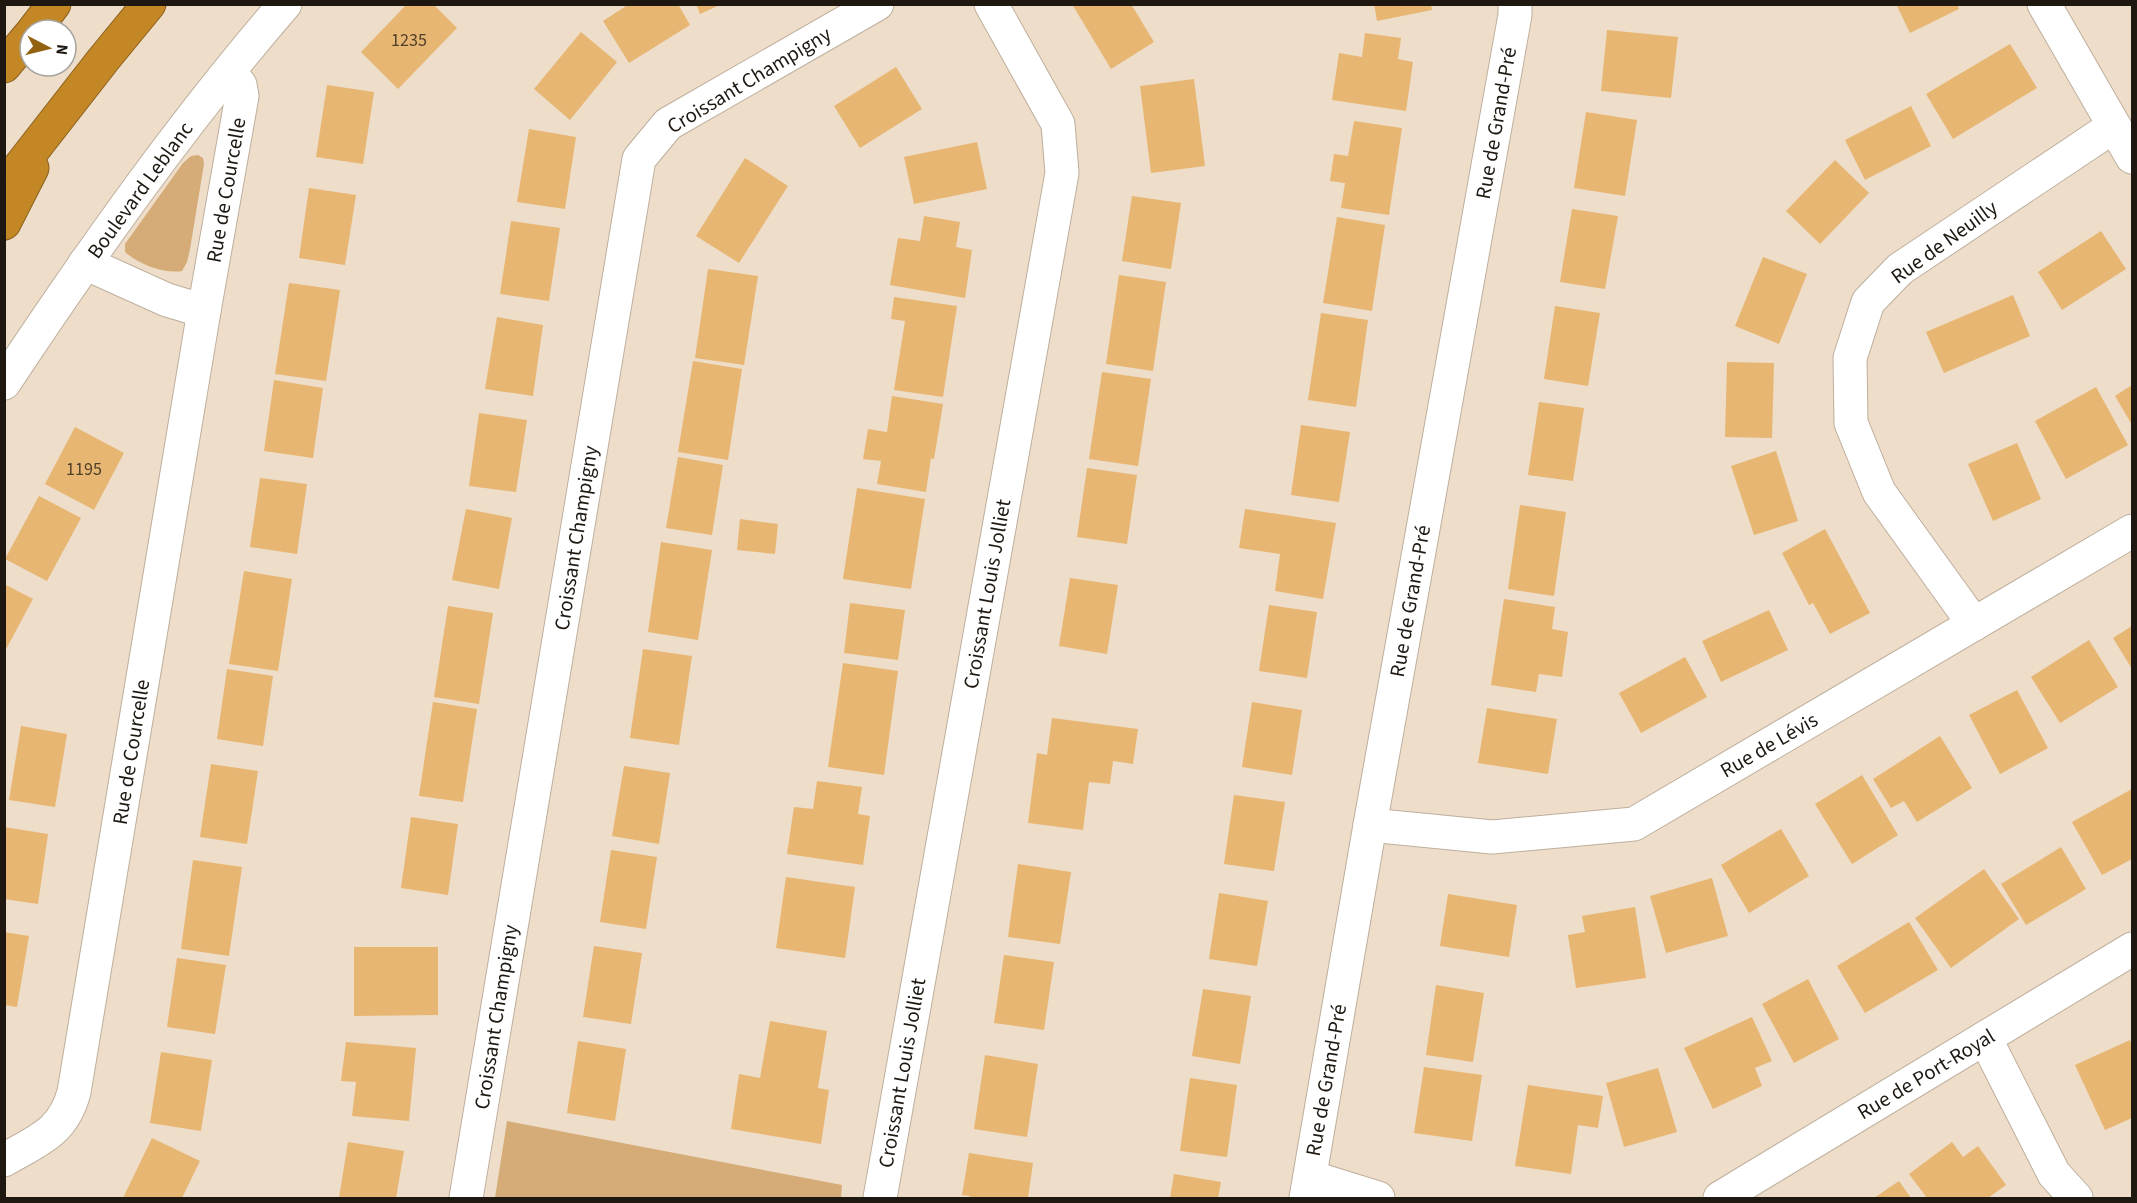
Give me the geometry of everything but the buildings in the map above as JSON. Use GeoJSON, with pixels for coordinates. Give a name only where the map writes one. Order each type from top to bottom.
{"type":"FeatureCollection","features":[{"type":"Feature","properties":{"kind":"highway"},"geometry":{"type":"LineString","coordinates":[[43,18],[54,4]]}},
{"type":"Feature","properties":{"kind":"highway"},"geometry":{"type":"LineString","coordinates":[[4,187],[149,4]]}},
{"type":"Feature","properties":{"kind":"highway"},"geometry":{"type":"LineString","coordinates":[[4,66],[18,49]]}},
{"type":"Feature","properties":{"kind":"highway"},"geometry":{"type":"LineString","coordinates":[[4,223],[59,116]]}},
{"type":"Feature","properties":{"kind":"street","name":"Boulevard Leblanc"},"geometry":{"type":"LineString","coordinates":[[4,383],[85,263],[136,193],[285,4]]}},
{"type":"Feature","properties":{"kind":"street","name":"Croissant Champigny"},"geometry":{"type":"LineString","coordinates":[[466,1198],[639,159],[668,124],[877,4]]}},
{"type":"Feature","properties":{"kind":"street","name":"Croissant Louis Jolliet"},"geometry":{"type":"LineString","coordinates":[[880,1198],[1062,173],[1058,124],[991,4]]}},
{"type":"Feature","properties":{"kind":"street","name":"Rue de Grand-Pré"},"geometry":{"type":"LineString","coordinates":[[1308,1188],[1370,825],[1515,15],[1515,4]]}},
{"type":"Feature","properties":{"kind":"street"},"geometry":{"type":"LineString","coordinates":[[2044,4],[2133,157]]}},
{"type":"Feature","properties":{"kind":"street","name":"Rue de Courcelle"},"geometry":{"type":"LineString","coordinates":[[4,1160],[43,1138],[57,1126],[66,1116],[74,1092],[242,96],[240,85],[230,72]]}},
{"type":"Feature","properties":{"kind":"street","name":"Rue de Neuilly"},"geometry":{"type":"LineString","coordinates":[[1974,624],[1879,492],[1851,423],[1850,358],[1868,302],[1900,268],[2114,126]]}},
{"type":"Feature","properties":{"kind":"street"},"geometry":{"type":"LineString","coordinates":[[85,263],[167,300],[204,311]]}},
{"type":"Feature","properties":{"kind":"street","name":"Rue de Lévis"},"geometry":{"type":"LineString","coordinates":[[1370,825],[1492,837],[1634,824],[2133,531]]}},
{"type":"Feature","properties":{"kind":"street","name":"Rue de Port-Royal"},"geometry":{"type":"LineString","coordinates":[[1720,1198],[2133,949]]}},
{"type":"Feature","properties":{"kind":"street"},"geometry":{"type":"LineString","coordinates":[[1985,1038],[2054,1174],[2076,1198]]}},
{"type":"Feature","properties":{"kind":"street"},"geometry":{"type":"LineString","coordinates":[[1308,1188],[1378,1198]]}},
{"type":"Feature","properties":{"kind":"shaded area"},"geometry":{"type":"Polygon","coordinates":[[[198,155],[203,158],[204,164],[190,249],[182,271],[167,271],[137,260],[125,252],[125,244],[183,163],[191,156],[198,155]]]}},
{"type":"Feature","properties":{"kind":"shaded area"},"geometry":{"type":"Polygon","coordinates":[[[507,1121],[842,1185],[841,1198],[495,1198],[507,1121]]]}}]}
